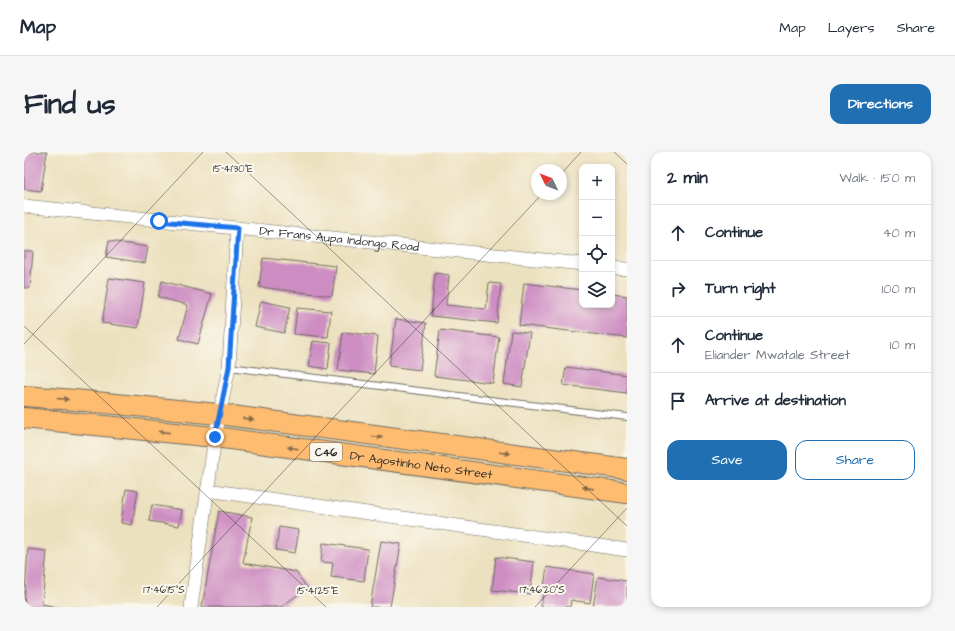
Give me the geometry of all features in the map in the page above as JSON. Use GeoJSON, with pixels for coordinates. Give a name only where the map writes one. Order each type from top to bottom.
{"type":"FeatureCollection","features":[{"type":"Feature","properties":{"kind":"main road","name":"Dr Agostinho Neto Street"},"geometry":{"type":"LineString","coordinates":[[24,396],[218,414],[627,469]]}},
{"type":"Feature","properties":{"kind":"main road","name":"Dr Agostinho Neto Street"},"geometry":{"type":"LineString","coordinates":[[24,418],[215,437],[627,493]]}},
{"type":"Feature","properties":{"kind":"street","name":"Dr Frans Aupa Indongo Road"},"geometry":{"type":"LineString","coordinates":[[24,206],[579,264]]}},
{"type":"Feature","properties":{"kind":"street"},"geometry":{"type":"LineString","coordinates":[[190,607],[218,414],[229,367],[238,228]]}},
{"type":"Feature","properties":{"kind":"street"},"geometry":{"type":"LineString","coordinates":[[615,268],[627,269]]}},
{"type":"Feature","properties":{"kind":"street"},"geometry":{"type":"LineString","coordinates":[[207,490],[627,550]]}},
{"type":"Feature","properties":{"kind":"lane"},"geometry":{"type":"LineString","coordinates":[[229,367],[627,417]]}},
{"type":"Feature","properties":{"kind":"building"},"geometry":{"type":"Polygon","coordinates":[[[24,152],[47,152],[41,191],[24,189],[24,152]]]}},
{"type":"Feature","properties":{"kind":"building"},"geometry":{"type":"Polygon","coordinates":[[[109,241],[148,247],[145,263],[106,257],[109,241]]]}},
{"type":"Feature","properties":{"kind":"building"},"geometry":{"type":"Polygon","coordinates":[[[24,251],[33,251],[30,288],[24,288],[24,251]]]}},
{"type":"Feature","properties":{"kind":"building"},"geometry":{"type":"Polygon","coordinates":[[[263,258],[336,266],[332,296],[259,287],[263,258]]]}},
{"type":"Feature","properties":{"kind":"building"},"geometry":{"type":"Polygon","coordinates":[[[435,273],[449,275],[446,305],[486,309],[489,283],[501,284],[497,323],[431,316],[435,273]]]}},
{"type":"Feature","properties":{"kind":"building"},"geometry":{"type":"Polygon","coordinates":[[[109,278],[145,283],[138,328],[102,323],[109,278]]]}},
{"type":"Feature","properties":{"kind":"building"},"geometry":{"type":"Polygon","coordinates":[[[162,281],[212,294],[198,344],[179,339],[188,305],[158,297],[162,281]]]}},
{"type":"Feature","properties":{"kind":"building"},"geometry":{"type":"Polygon","coordinates":[[[524,283],[579,290],[579,308],[615,308],[615,294],[627,296],[627,338],[519,325],[524,283]]]}},
{"type":"Feature","properties":{"kind":"building"},"geometry":{"type":"Polygon","coordinates":[[[261,301],[290,307],[284,333],[255,327],[261,301]]]}},
{"type":"Feature","properties":{"kind":"building"},"geometry":{"type":"Polygon","coordinates":[[[297,308],[331,311],[328,337],[294,334],[297,308]]]}},
{"type":"Feature","properties":{"kind":"building"},"geometry":{"type":"Polygon","coordinates":[[[396,319],[426,323],[420,370],[389,366],[396,319]]]}},
{"type":"Feature","properties":{"kind":"building"},"geometry":{"type":"Polygon","coordinates":[[[440,330],[499,337],[493,383],[434,376],[440,330]]]}},
{"type":"Feature","properties":{"kind":"building"},"geometry":{"type":"Polygon","coordinates":[[[511,331],[530,333],[522,387],[504,384],[511,331]]]}},
{"type":"Feature","properties":{"kind":"building"},"geometry":{"type":"Polygon","coordinates":[[[343,332],[378,336],[374,374],[338,370],[343,332]]]}},
{"type":"Feature","properties":{"kind":"building"},"geometry":{"type":"Polygon","coordinates":[[[313,341],[331,343],[328,369],[309,366],[313,341]]]}},
{"type":"Feature","properties":{"kind":"building"},"geometry":{"type":"Polygon","coordinates":[[[566,367],[627,375],[627,393],[563,385],[566,367]]]}},
{"type":"Feature","properties":{"kind":"building"},"geometry":{"type":"Polygon","coordinates":[[[126,489],[138,491],[132,525],[121,523],[126,489]]]}},
{"type":"Feature","properties":{"kind":"building"},"geometry":{"type":"Polygon","coordinates":[[[152,505],[182,510],[179,526],[149,521],[152,505]]]}},
{"type":"Feature","properties":{"kind":"building"},"geometry":{"type":"Polygon","coordinates":[[[219,511],[252,517],[243,563],[296,572],[307,588],[281,607],[202,607],[219,511]]]}},
{"type":"Feature","properties":{"kind":"building"},"geometry":{"type":"Polygon","coordinates":[[[279,527],[299,530],[295,553],[276,550],[279,527]]]}},
{"type":"Feature","properties":{"kind":"building"},"geometry":{"type":"Polygon","coordinates":[[[381,541],[401,544],[390,607],[370,607],[381,541]]]}},
{"type":"Feature","properties":{"kind":"building"},"geometry":{"type":"Polygon","coordinates":[[[323,543],[368,549],[364,581],[331,577],[333,563],[321,562],[323,543]]]}},
{"type":"Feature","properties":{"kind":"building"},"geometry":{"type":"Polygon","coordinates":[[[28,549],[47,551],[42,604],[58,607],[24,607],[28,549]]]}},
{"type":"Feature","properties":{"kind":"building"},"geometry":{"type":"Polygon","coordinates":[[[496,557],[534,562],[530,594],[492,590],[496,557]]]}},
{"type":"Feature","properties":{"kind":"building"},"geometry":{"type":"Polygon","coordinates":[[[547,567],[594,574],[590,603],[571,600],[570,607],[541,607],[547,567]]]}},
{"type":"Feature","properties":{"kind":"building"},"geometry":{"type":"Polygon","coordinates":[[[598,577],[627,581],[627,607],[593,607],[598,577]]]}},
{"type":"Feature","properties":{"kind":"route"},"geometry":{"type":"LineString","coordinates":[[159,221],[238,228],[229,367],[218,414],[215,437]]}}]}
